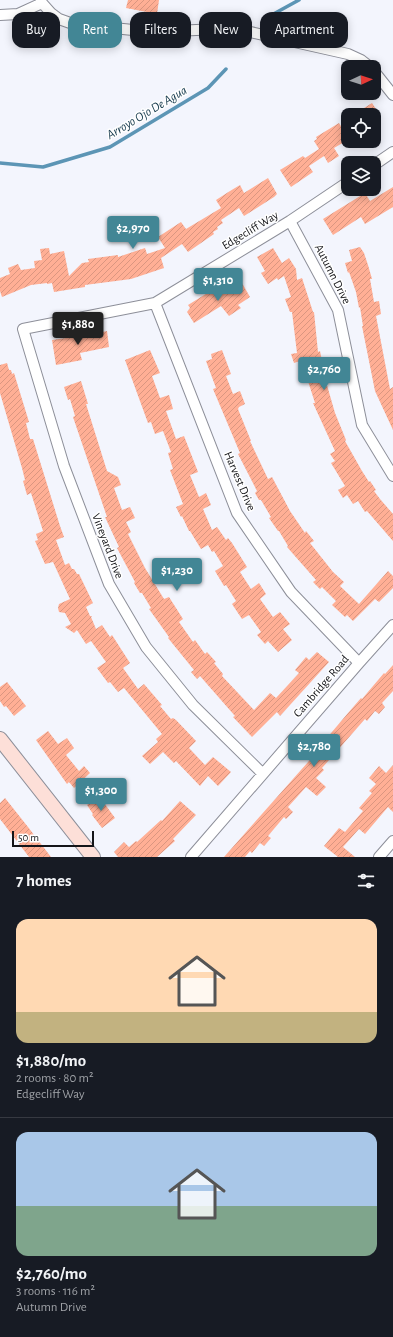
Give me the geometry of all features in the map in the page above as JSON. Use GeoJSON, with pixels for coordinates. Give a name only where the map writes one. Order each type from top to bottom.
{"type":"FeatureCollection","features":[{"type":"Feature","properties":{"kind":"main road"},"geometry":{"type":"LineString","coordinates":[[0,739],[92,857]]}},
{"type":"Feature","properties":{"kind":"street"},"geometry":{"type":"LineString","coordinates":[[0,15],[18,14],[42,1],[59,19],[73,24],[153,32],[218,29],[246,31],[348,54],[361,60]]}},
{"type":"Feature","properties":{"kind":"street"},"geometry":{"type":"LineString","coordinates":[[381,80],[393,95]]}},
{"type":"Feature","properties":{"kind":"street"},"geometry":{"type":"LineString","coordinates":[[381,160],[393,152]]}},
{"type":"Feature","properties":{"kind":"street","name":"Edgecliff Way"},"geometry":{"type":"LineString","coordinates":[[23,329],[155,303],[290,221],[341,187]]}},
{"type":"Feature","properties":{"kind":"street","name":"Autumn Drive"},"geometry":{"type":"LineString","coordinates":[[290,221],[338,310],[362,425],[393,476]]}},
{"type":"Feature","properties":{"kind":"street","name":"Harvest Drive"},"geometry":{"type":"LineString","coordinates":[[155,303],[237,513],[292,592],[359,663]]}},
{"type":"Feature","properties":{"kind":"street","name":"Vineyard Drive"},"geometry":{"type":"LineString","coordinates":[[23,329],[64,466],[108,584],[146,647],[193,705],[263,774]]}},
{"type":"Feature","properties":{"kind":"street","name":"Cambridge Road"},"geometry":{"type":"LineString","coordinates":[[191,857],[393,625]]}},
{"type":"Feature","properties":{"kind":"street"},"geometry":{"type":"LineString","coordinates":[[379,857],[393,841]]}},
{"type":"Feature","properties":{"kind":"building"},"geometry":{"type":"Polygon","coordinates":[[[128,0],[159,0],[157,12],[147,12],[126,8],[128,0]]]}},
{"type":"Feature","properties":{"kind":"building"},"geometry":{"type":"Polygon","coordinates":[[[372,103],[375,108],[364,108],[372,103]]]}},
{"type":"Feature","properties":{"kind":"building"},"geometry":{"type":"Polygon","coordinates":[[[339,123],[341,126],[341,144],[334,148],[339,156],[328,163],[324,156],[309,166],[313,172],[291,187],[280,170],[303,156],[305,158],[319,149],[314,141],[317,139],[316,137],[339,123]]]}},
{"type":"Feature","properties":{"kind":"building"},"geometry":{"type":"Polygon","coordinates":[[[268,178],[277,194],[274,197],[244,216],[239,208],[221,220],[223,223],[217,227],[218,229],[213,232],[214,234],[188,252],[182,244],[161,258],[164,268],[131,279],[85,285],[85,287],[54,292],[52,283],[31,285],[2,297],[0,291],[0,278],[10,274],[8,268],[18,264],[21,270],[35,268],[34,261],[42,260],[40,249],[49,248],[50,254],[64,251],[69,276],[82,263],[89,262],[88,259],[118,255],[118,257],[145,248],[147,254],[165,248],[158,237],[181,222],[186,229],[221,208],[216,200],[230,191],[240,185],[244,193],[268,178]]]}},
{"type":"Feature","properties":{"kind":"building"},"geometry":{"type":"Polygon","coordinates":[[[393,187],[393,207],[365,224],[361,217],[333,235],[323,219],[360,196],[367,196],[370,201],[381,196],[381,194],[393,187]]]}},
{"type":"Feature","properties":{"kind":"building"},"geometry":{"type":"Polygon","coordinates":[[[360,247],[364,253],[372,279],[370,279],[374,302],[379,301],[381,314],[376,316],[390,389],[393,387],[393,430],[375,391],[362,326],[360,307],[359,308],[356,292],[345,263],[352,261],[349,250],[360,247]]]}},
{"type":"Feature","properties":{"kind":"building"},"geometry":{"type":"Polygon","coordinates":[[[273,248],[282,263],[289,258],[296,269],[297,280],[302,278],[314,312],[318,352],[320,351],[322,361],[320,361],[335,413],[346,440],[345,441],[362,471],[376,490],[374,491],[393,514],[393,541],[367,511],[365,512],[358,501],[353,504],[347,495],[343,498],[338,490],[345,486],[331,463],[335,461],[330,454],[335,451],[313,403],[315,403],[307,378],[305,379],[300,361],[294,363],[291,354],[297,353],[292,312],[290,312],[285,299],[291,297],[284,276],[278,280],[277,278],[268,284],[261,273],[265,271],[257,257],[273,248]]]}},
{"type":"Feature","properties":{"kind":"building"},"geometry":{"type":"Polygon","coordinates":[[[242,283],[250,297],[238,305],[241,308],[229,316],[221,306],[194,323],[187,312],[190,308],[188,305],[222,284],[227,293],[242,283]]]}},
{"type":"Feature","properties":{"kind":"building"},"geometry":{"type":"Polygon","coordinates":[[[97,330],[98,333],[107,331],[109,347],[80,353],[82,360],[56,365],[52,340],[66,338],[66,335],[97,330]]]}},
{"type":"Feature","properties":{"kind":"building"},"geometry":{"type":"Polygon","coordinates":[[[150,350],[160,373],[152,376],[160,398],[169,395],[173,409],[166,411],[176,439],[184,436],[198,472],[190,475],[199,497],[206,493],[211,505],[203,509],[212,530],[217,527],[226,540],[228,538],[232,543],[247,567],[240,572],[251,589],[259,583],[266,594],[260,599],[273,617],[280,612],[290,624],[283,629],[292,640],[278,652],[268,641],[265,644],[257,635],[261,632],[249,615],[242,619],[232,604],[236,601],[226,585],[224,586],[215,571],[223,566],[214,551],[212,552],[208,545],[201,549],[176,507],[183,504],[170,470],[173,469],[168,453],[171,452],[163,431],[155,434],[151,422],[148,423],[125,360],[150,350]]]}},
{"type":"Feature","properties":{"kind":"building"},"geometry":{"type":"Polygon","coordinates":[[[222,350],[231,374],[226,376],[233,394],[240,391],[245,404],[238,409],[250,441],[268,479],[272,477],[290,511],[305,533],[306,531],[314,541],[310,543],[333,572],[344,582],[340,586],[359,604],[388,571],[393,576],[393,588],[379,602],[375,599],[353,621],[347,615],[345,617],[332,605],[336,601],[322,587],[320,589],[313,582],[316,580],[287,547],[288,546],[279,531],[269,518],[271,517],[261,500],[259,500],[255,493],[257,491],[238,454],[240,453],[213,389],[216,388],[206,361],[212,359],[211,354],[222,350]]]}},
{"type":"Feature","properties":{"kind":"building"},"geometry":{"type":"Polygon","coordinates":[[[7,363],[9,370],[11,370],[12,374],[14,373],[29,422],[26,423],[30,439],[33,439],[64,537],[56,540],[65,565],[69,563],[72,569],[79,574],[93,603],[86,607],[90,616],[92,616],[91,617],[96,629],[102,625],[110,637],[112,635],[130,663],[123,668],[138,689],[144,684],[162,705],[160,706],[171,719],[173,718],[176,720],[196,741],[189,748],[205,765],[213,757],[231,772],[218,786],[208,776],[200,786],[176,761],[174,763],[163,752],[150,764],[142,756],[158,742],[156,739],[162,734],[124,688],[118,692],[110,682],[108,683],[97,668],[106,662],[91,641],[86,644],[77,630],[74,633],[65,627],[71,624],[65,613],[59,612],[58,608],[59,604],[70,599],[53,562],[45,564],[35,541],[38,540],[36,534],[43,531],[31,493],[27,495],[23,481],[25,480],[22,468],[0,393],[0,365],[7,363]]]}},
{"type":"Feature","properties":{"kind":"building"},"geometry":{"type":"Polygon","coordinates":[[[81,381],[88,404],[86,404],[107,471],[118,477],[121,485],[114,488],[122,510],[130,507],[135,518],[126,522],[131,532],[128,534],[145,568],[164,599],[169,597],[183,619],[179,622],[193,642],[195,640],[205,654],[207,652],[216,662],[214,663],[223,674],[222,676],[254,710],[270,693],[276,698],[299,673],[295,670],[306,657],[309,660],[317,652],[329,662],[280,716],[277,712],[252,737],[233,717],[235,716],[200,676],[197,679],[191,672],[194,670],[168,638],[169,637],[149,609],[151,608],[134,583],[135,582],[117,548],[119,547],[105,517],[107,517],[73,417],[75,416],[70,399],[68,400],[64,387],[81,381]]]}},
{"type":"Feature","properties":{"kind":"building"},"geometry":{"type":"Polygon","coordinates":[[[393,665],[393,691],[382,703],[385,707],[379,714],[375,711],[367,721],[365,719],[322,768],[324,770],[316,778],[326,787],[317,796],[306,787],[288,807],[293,812],[286,819],[284,817],[268,836],[271,838],[264,846],[260,843],[252,853],[250,851],[245,857],[224,857],[316,753],[315,752],[361,698],[362,699],[384,673],[385,674],[393,665]]]}},
{"type":"Feature","properties":{"kind":"building"},"geometry":{"type":"Polygon","coordinates":[[[7,682],[26,706],[14,716],[0,701],[0,687],[7,682]]]}},
{"type":"Feature","properties":{"kind":"building"},"geometry":{"type":"Polygon","coordinates":[[[48,731],[58,744],[67,738],[74,748],[66,755],[79,771],[84,766],[90,773],[74,788],[69,782],[67,784],[36,740],[48,731]]]}},
{"type":"Feature","properties":{"kind":"building"},"geometry":{"type":"Polygon","coordinates":[[[393,765],[393,812],[388,807],[365,834],[359,829],[343,847],[355,857],[338,857],[324,846],[339,828],[345,832],[363,811],[359,808],[372,793],[369,791],[376,784],[369,778],[379,766],[386,773],[393,765]]]}},
{"type":"Feature","properties":{"kind":"building"},"geometry":{"type":"Polygon","coordinates":[[[99,796],[115,818],[102,828],[92,815],[93,814],[87,805],[99,796]]]}},
{"type":"Feature","properties":{"kind":"building"},"geometry":{"type":"Polygon","coordinates":[[[5,798],[51,857],[29,857],[0,819],[0,803],[5,798]]]}},
{"type":"Feature","properties":{"kind":"building"},"geometry":{"type":"Polygon","coordinates":[[[180,801],[196,815],[173,839],[175,841],[157,857],[118,857],[114,852],[124,842],[129,847],[136,841],[137,842],[161,820],[162,821],[180,801]]]}},
{"type":"Feature","properties":{"kind":"waterway","name":"Arroyo Ojo De Agua"},"geometry":{"type":"LineString","coordinates":[[277,12],[299,0]]}},
{"type":"Feature","properties":{"kind":"waterway","name":"Arroyo Ojo De Agua"},"geometry":{"type":"LineString","coordinates":[[0,163],[43,167],[110,147],[208,88],[226,69]]}}]}
